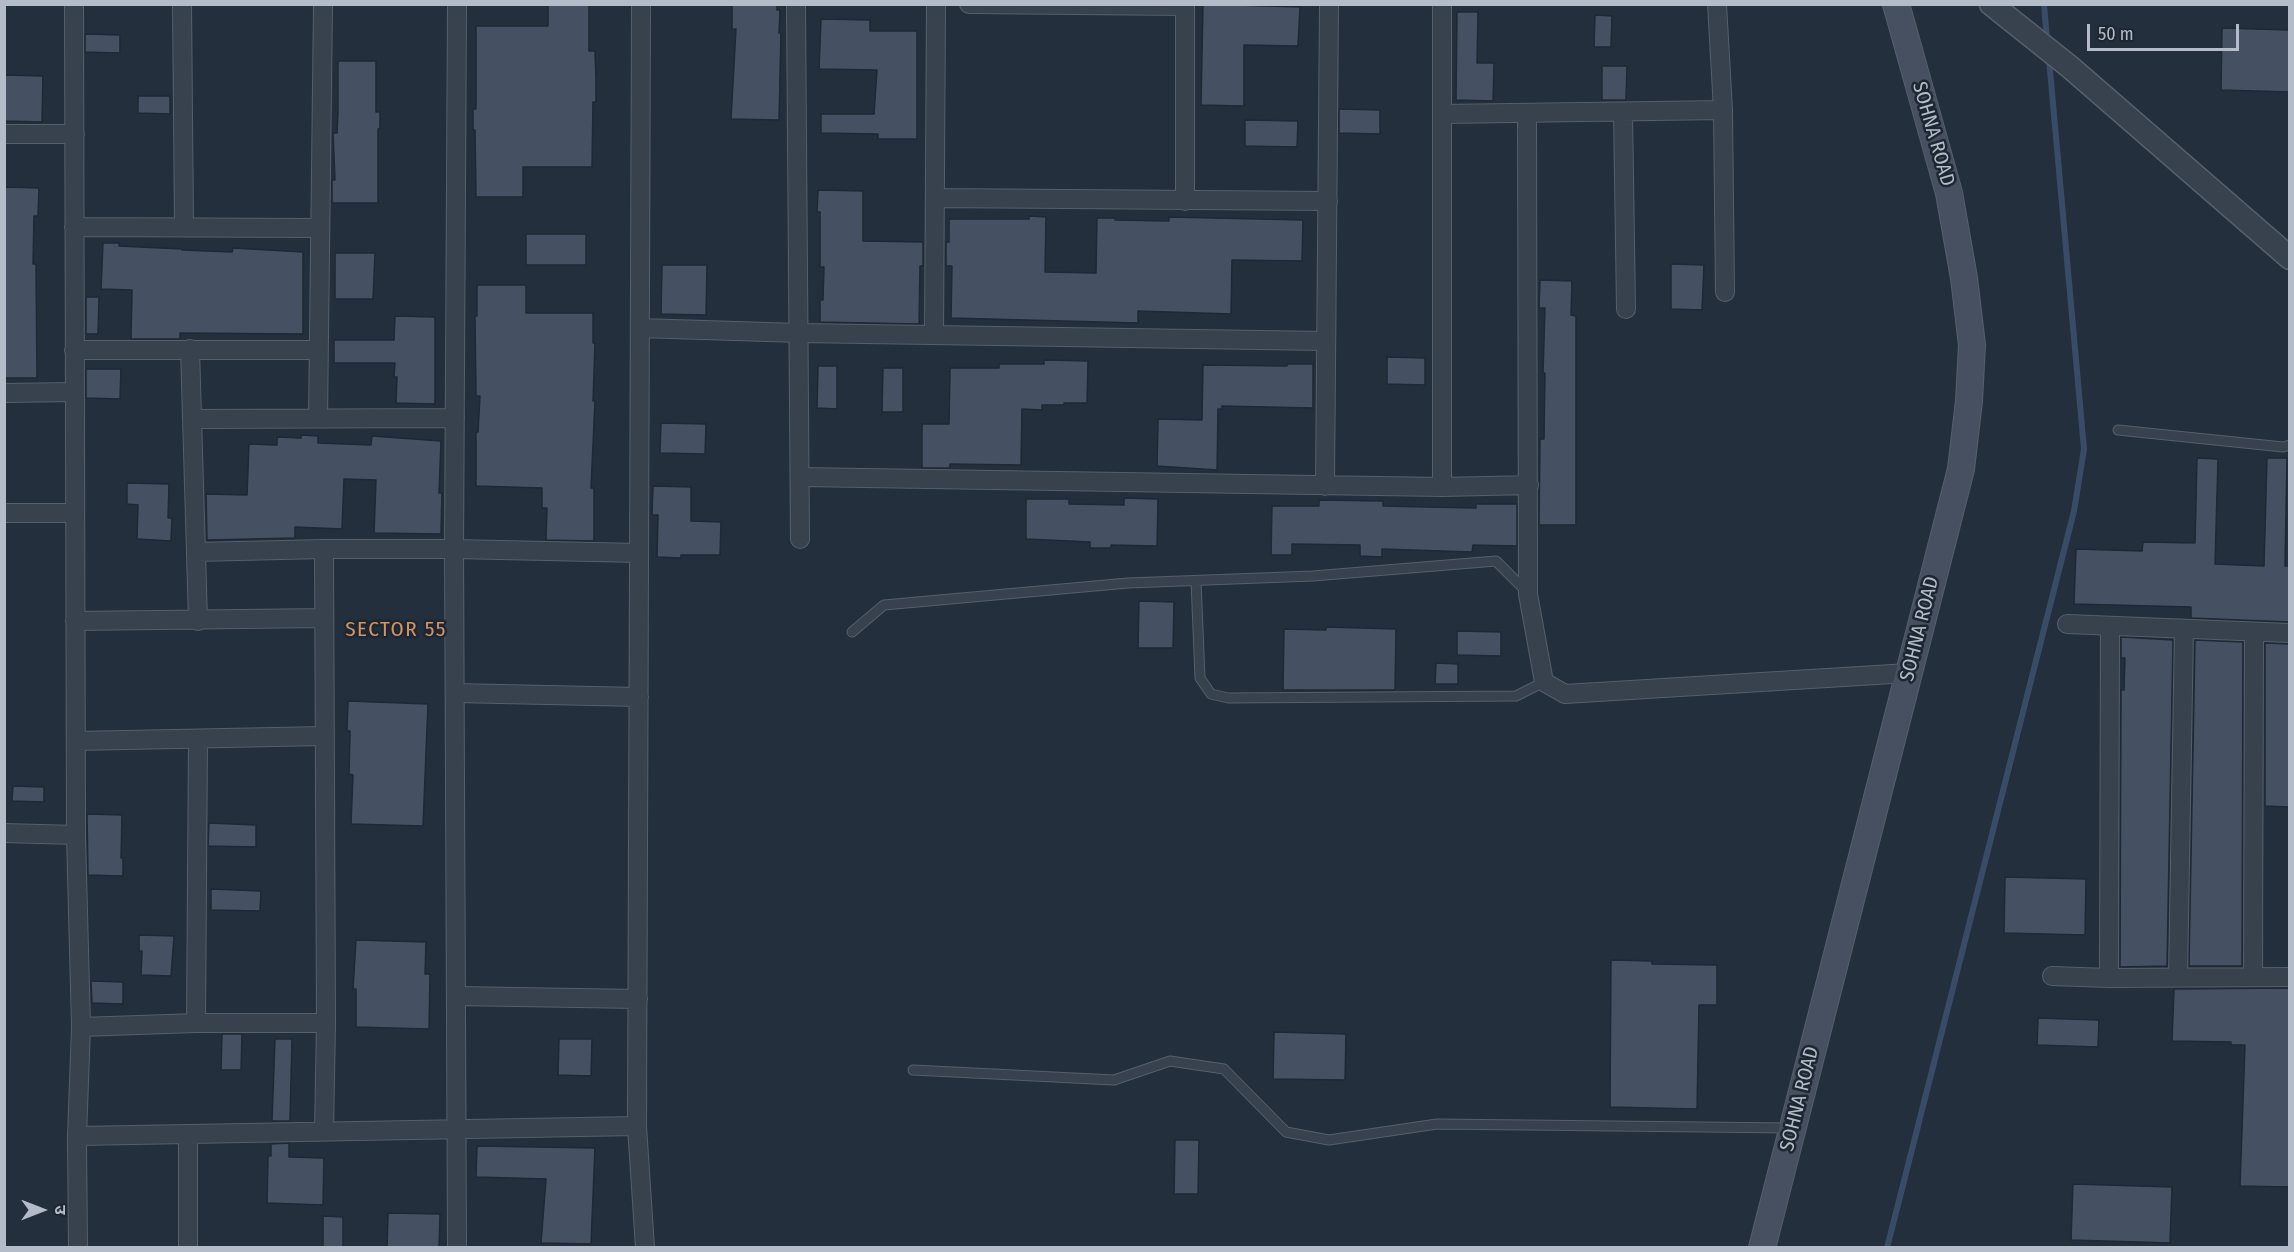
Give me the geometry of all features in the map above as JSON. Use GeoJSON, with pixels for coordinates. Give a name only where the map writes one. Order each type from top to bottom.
{"type":"FeatureCollection","features":[{"type":"Feature","properties":{"kind":"main road","name":"SOHNA ROAD"},"geometry":{"type":"LineString","coordinates":[[1762,1248],[1961,469],[1969,401],[1972,345],[1964,278],[1949,193],[1896,4]]}},
{"type":"Feature","properties":{"kind":"street"},"geometry":{"type":"LineString","coordinates":[[74,4],[76,835],[81,1027],[77,1136],[78,1248]]}},
{"type":"Feature","properties":{"kind":"street"},"geometry":{"type":"LineString","coordinates":[[182,4],[184,226]]}},
{"type":"Feature","properties":{"kind":"street"},"geometry":{"type":"LineString","coordinates":[[318,418],[323,4]]}},
{"type":"Feature","properties":{"kind":"street"},"geometry":{"type":"LineString","coordinates":[[457,4],[454,549],[457,1248]]}},
{"type":"Feature","properties":{"kind":"street"},"geometry":{"type":"LineString","coordinates":[[641,4],[637,1126],[645,1248]]}},
{"type":"Feature","properties":{"kind":"street"},"geometry":{"type":"LineString","coordinates":[[796,4],[800,539]]}},
{"type":"Feature","properties":{"kind":"street"},"geometry":{"type":"LineString","coordinates":[[934,335],[936,4]]}},
{"type":"Feature","properties":{"kind":"street"},"geometry":{"type":"LineString","coordinates":[[969,4],[1185,5],[1185,201]]}},
{"type":"Feature","properties":{"kind":"street"},"geometry":{"type":"LineString","coordinates":[[1325,486],[1329,4]]}},
{"type":"Feature","properties":{"kind":"street"},"geometry":{"type":"LineString","coordinates":[[1442,4],[1442,488]]}},
{"type":"Feature","properties":{"kind":"street"},"geometry":{"type":"LineString","coordinates":[[1717,4],[1723,110],[1725,292]]}},
{"type":"Feature","properties":{"kind":"street"},"geometry":{"type":"LineString","coordinates":[[1991,4],[2070,67],[2289,258]]}},
{"type":"Feature","properties":{"kind":"street"},"geometry":{"type":"LineString","coordinates":[[1442,114],[1723,110]]}},
{"type":"Feature","properties":{"kind":"street"},"geometry":{"type":"LineString","coordinates":[[1623,112],[1626,309]]}},
{"type":"Feature","properties":{"kind":"street"},"geometry":{"type":"LineString","coordinates":[[1527,113],[1528,594],[1544,682],[1565,694],[1909,673]]}},
{"type":"Feature","properties":{"kind":"street"},"geometry":{"type":"LineString","coordinates":[[4,134],[75,134]]}},
{"type":"Feature","properties":{"kind":"street"},"geometry":{"type":"LineString","coordinates":[[935,198],[1328,201]]}},
{"type":"Feature","properties":{"kind":"street"},"geometry":{"type":"LineString","coordinates":[[74,227],[320,228]]}},
{"type":"Feature","properties":{"kind":"street"},"geometry":{"type":"LineString","coordinates":[[640,328],[798,333],[1326,341]]}},
{"type":"Feature","properties":{"kind":"street"},"geometry":{"type":"LineString","coordinates":[[190,349],[198,621]]}},
{"type":"Feature","properties":{"kind":"street"},"geometry":{"type":"LineString","coordinates":[[74,351],[318,350]]}},
{"type":"Feature","properties":{"kind":"street"},"geometry":{"type":"LineString","coordinates":[[4,393],[74,392]]}},
{"type":"Feature","properties":{"kind":"street"},"geometry":{"type":"LineString","coordinates":[[192,419],[455,418]]}},
{"type":"Feature","properties":{"kind":"street"},"geometry":{"type":"LineString","coordinates":[[800,477],[1442,488],[1529,484]]}},
{"type":"Feature","properties":{"kind":"street"},"geometry":{"type":"LineString","coordinates":[[4,513],[75,513]]}},
{"type":"Feature","properties":{"kind":"street"},"geometry":{"type":"LineString","coordinates":[[324,549],[326,1023],[324,1132]]}},
{"type":"Feature","properties":{"kind":"street"},"geometry":{"type":"LineString","coordinates":[[196,552],[454,549],[639,553]]}},
{"type":"Feature","properties":{"kind":"street"},"geometry":{"type":"LineString","coordinates":[[75,621],[324,618]]}},
{"type":"Feature","properties":{"kind":"street"},"geometry":{"type":"LineString","coordinates":[[2067,624],[2289,633]]}},
{"type":"Feature","properties":{"kind":"street"},"geometry":{"type":"LineString","coordinates":[[2109,978],[2110,626]]}},
{"type":"Feature","properties":{"kind":"street"},"geometry":{"type":"LineString","coordinates":[[2178,977],[2184,629]]}},
{"type":"Feature","properties":{"kind":"street"},"geometry":{"type":"LineString","coordinates":[[2253,977],[2254,632]]}},
{"type":"Feature","properties":{"kind":"street"},"geometry":{"type":"LineString","coordinates":[[455,693],[639,697]]}},
{"type":"Feature","properties":{"kind":"street"},"geometry":{"type":"LineString","coordinates":[[76,741],[324,736]]}},
{"type":"Feature","properties":{"kind":"street"},"geometry":{"type":"LineString","coordinates":[[196,1023],[198,739]]}},
{"type":"Feature","properties":{"kind":"street"},"geometry":{"type":"LineString","coordinates":[[4,833],[76,835]]}},
{"type":"Feature","properties":{"kind":"street"},"geometry":{"type":"LineString","coordinates":[[2052,976],[2289,978]]}},
{"type":"Feature","properties":{"kind":"street"},"geometry":{"type":"LineString","coordinates":[[457,996],[638,999]]}},
{"type":"Feature","properties":{"kind":"street"},"geometry":{"type":"LineString","coordinates":[[81,1027],[196,1023],[326,1023]]}},
{"type":"Feature","properties":{"kind":"street"},"geometry":{"type":"LineString","coordinates":[[77,1136],[637,1126]]}},
{"type":"Feature","properties":{"kind":"street"},"geometry":{"type":"LineString","coordinates":[[188,1135],[188,1248]]}},
{"type":"Feature","properties":{"kind":"lane"},"geometry":{"type":"LineString","coordinates":[[2118,430],[2283,447],[2289,445]]}},
{"type":"Feature","properties":{"kind":"lane"},"geometry":{"type":"LineString","coordinates":[[852,632],[884,604],[1128,583],[1313,576],[1496,561],[1528,594]]}},
{"type":"Feature","properties":{"kind":"lane"},"geometry":{"type":"LineString","coordinates":[[1196,580],[1200,678],[1211,694],[1228,698],[1516,696],[1544,682]]}},
{"type":"Feature","properties":{"kind":"lane"},"geometry":{"type":"LineString","coordinates":[[914,1070],[1114,1080],[1170,1061],[1224,1069],[1286,1132],[1329,1140],[1437,1124],[1792,1128]]}},
{"type":"Feature","properties":{"kind":"building"},"geometry":{"type":"Polygon","coordinates":[[[548,4],[589,4],[589,51],[595,51],[596,80],[596,102],[593,102],[592,167],[523,167],[523,197],[476,197],[473,109],[476,109],[476,26],[548,26],[548,4]]]}},
{"type":"Feature","properties":{"kind":"building"},"geometry":{"type":"Polygon","coordinates":[[[732,4],[777,4],[777,10],[780,10],[779,120],[731,119],[736,29],[732,29],[732,4]]]}},
{"type":"Feature","properties":{"kind":"building"},"geometry":{"type":"Polygon","coordinates":[[[1203,4],[1300,7],[1298,46],[1244,45],[1244,106],[1201,105],[1203,4]]]}},
{"type":"Feature","properties":{"kind":"building"},"geometry":{"type":"Polygon","coordinates":[[[1457,12],[1478,12],[1477,63],[1494,63],[1493,101],[1456,100],[1457,12]]]}},
{"type":"Feature","properties":{"kind":"building"},"geometry":{"type":"Polygon","coordinates":[[[1595,15],[1612,16],[1611,47],[1594,47],[1595,15]]]}},
{"type":"Feature","properties":{"kind":"building"},"geometry":{"type":"Polygon","coordinates":[[[821,19],[870,20],[870,31],[917,31],[917,139],[878,139],[878,134],[821,133],[821,114],[874,114],[877,70],[819,69],[821,19]]]}},
{"type":"Feature","properties":{"kind":"building"},"geometry":{"type":"Polygon","coordinates":[[[2222,28],[2289,30],[2289,92],[2221,90],[2222,28]]]}},
{"type":"Feature","properties":{"kind":"building"},"geometry":{"type":"Polygon","coordinates":[[[85,34],[120,35],[120,53],[85,52],[85,34]]]}},
{"type":"Feature","properties":{"kind":"building"},"geometry":{"type":"Polygon","coordinates":[[[338,61],[376,61],[376,112],[380,112],[378,203],[332,203],[332,180],[335,180],[333,133],[337,133],[338,112],[338,61]]]}},
{"type":"Feature","properties":{"kind":"building"},"geometry":{"type":"Polygon","coordinates":[[[1602,66],[1627,66],[1626,100],[1602,100],[1602,66]]]}},
{"type":"Feature","properties":{"kind":"building"},"geometry":{"type":"Polygon","coordinates":[[[4,75],[43,76],[42,122],[4,121],[4,75]]]}},
{"type":"Feature","properties":{"kind":"building"},"geometry":{"type":"Polygon","coordinates":[[[138,96],[170,96],[170,114],[138,113],[138,96]]]}},
{"type":"Feature","properties":{"kind":"building"},"geometry":{"type":"Polygon","coordinates":[[[1339,109],[1380,110],[1380,134],[1339,133],[1339,109]]]}},
{"type":"Feature","properties":{"kind":"building"},"geometry":{"type":"Polygon","coordinates":[[[1245,120],[1298,121],[1297,147],[1245,146],[1245,120]]]}},
{"type":"Feature","properties":{"kind":"building"},"geometry":{"type":"Polygon","coordinates":[[[4,187],[39,188],[38,216],[34,216],[33,264],[36,264],[37,378],[4,378],[4,187]]]}},
{"type":"Feature","properties":{"kind":"building"},"geometry":{"type":"Polygon","coordinates":[[[818,190],[863,191],[863,241],[923,242],[923,266],[920,266],[919,324],[820,322],[824,267],[820,267],[818,190]]]}},
{"type":"Feature","properties":{"kind":"building"},"geometry":{"type":"Polygon","coordinates":[[[1029,216],[1046,217],[1045,272],[1096,273],[1097,218],[1169,221],[1169,217],[1303,220],[1302,261],[1232,260],[1231,314],[1138,311],[1138,323],[951,318],[952,266],[946,266],[949,219],[1029,219],[1029,216]]]}},
{"type":"Feature","properties":{"kind":"building"},"geometry":{"type":"Polygon","coordinates":[[[526,234],[586,234],[586,265],[526,265],[526,234]]]}},
{"type":"Feature","properties":{"kind":"building"},"geometry":{"type":"Polygon","coordinates":[[[103,243],[182,250],[232,252],[233,248],[303,252],[303,334],[180,333],[180,339],[131,339],[132,290],[101,289],[103,243]]]}},
{"type":"Feature","properties":{"kind":"building"},"geometry":{"type":"Polygon","coordinates":[[[335,253],[375,253],[373,299],[335,299],[335,253]]]}},
{"type":"Feature","properties":{"kind":"building"},"geometry":{"type":"Polygon","coordinates":[[[1671,264],[1704,265],[1702,310],[1671,309],[1671,264]]]}},
{"type":"Feature","properties":{"kind":"building"},"geometry":{"type":"Polygon","coordinates":[[[662,265],[707,265],[706,315],[661,314],[662,265]]]}},
{"type":"Feature","properties":{"kind":"building"},"geometry":{"type":"Polygon","coordinates":[[[1540,280],[1572,281],[1571,315],[1576,316],[1576,525],[1539,525],[1540,439],[1544,439],[1545,373],[1543,373],[1545,308],[1539,308],[1540,280]]]}},
{"type":"Feature","properties":{"kind":"building"},"geometry":{"type":"Polygon","coordinates":[[[477,285],[526,285],[526,313],[593,313],[593,343],[595,343],[593,401],[595,401],[591,488],[594,488],[594,541],[546,540],[547,508],[542,508],[542,488],[476,486],[476,432],[478,432],[480,396],[476,396],[477,285]]]}},
{"type":"Feature","properties":{"kind":"building"},"geometry":{"type":"Polygon","coordinates":[[[86,297],[99,297],[98,334],[86,334],[86,297]]]}},
{"type":"Feature","properties":{"kind":"building"},"geometry":{"type":"Polygon","coordinates":[[[395,316],[435,317],[435,404],[396,403],[395,363],[334,363],[334,340],[394,340],[395,316]]]}},
{"type":"Feature","properties":{"kind":"building"},"geometry":{"type":"Polygon","coordinates":[[[1387,357],[1425,358],[1425,385],[1387,384],[1387,357]]]}},
{"type":"Feature","properties":{"kind":"building"},"geometry":{"type":"Polygon","coordinates":[[[1044,360],[1088,361],[1087,403],[1042,405],[1042,410],[1022,409],[1021,465],[950,464],[950,468],[922,468],[922,424],[949,424],[950,368],[999,368],[999,364],[1044,364],[1044,360]]]}},
{"type":"Feature","properties":{"kind":"building"},"geometry":{"type":"Polygon","coordinates":[[[1287,364],[1313,364],[1313,408],[1222,406],[1222,409],[1218,409],[1217,470],[1157,466],[1158,419],[1202,420],[1203,365],[1287,366],[1287,364]]]}},
{"type":"Feature","properties":{"kind":"building"},"geometry":{"type":"Polygon","coordinates":[[[818,366],[837,366],[837,409],[817,408],[818,366]]]}},
{"type":"Feature","properties":{"kind":"building"},"geometry":{"type":"Polygon","coordinates":[[[883,368],[903,368],[903,412],[882,412],[883,368]]]}},
{"type":"Feature","properties":{"kind":"building"},"geometry":{"type":"Polygon","coordinates":[[[86,369],[121,369],[120,399],[86,398],[86,369]]]}},
{"type":"Feature","properties":{"kind":"building"},"geometry":{"type":"Polygon","coordinates":[[[661,423],[706,424],[705,454],[660,453],[661,423]]]}},
{"type":"Feature","properties":{"kind":"building"},"geometry":{"type":"Polygon","coordinates":[[[301,435],[318,436],[318,443],[371,445],[372,436],[441,441],[439,493],[442,493],[441,534],[374,533],[376,480],[344,479],[342,529],[295,527],[295,538],[207,540],[206,494],[247,495],[249,444],[277,445],[277,437],[301,438],[301,435]]]}},
{"type":"Feature","properties":{"kind":"building"},"geometry":{"type":"Polygon","coordinates":[[[2197,458],[2218,459],[2215,564],[2264,566],[2267,458],[2287,458],[2285,566],[2289,566],[2289,622],[2191,618],[2191,607],[2074,604],[2076,549],[2142,551],[2143,542],[2195,543],[2197,458]]]}},
{"type":"Feature","properties":{"kind":"building"},"geometry":{"type":"Polygon","coordinates":[[[127,483],[169,484],[168,518],[172,518],[171,541],[137,539],[138,505],[127,504],[127,483]]]}},
{"type":"Feature","properties":{"kind":"building"},"geometry":{"type":"Polygon","coordinates":[[[653,486],[691,487],[691,521],[721,522],[720,555],[657,557],[658,515],[652,515],[653,486]]]}},
{"type":"Feature","properties":{"kind":"building"},"geometry":{"type":"Polygon","coordinates":[[[1124,498],[1158,499],[1157,546],[1111,545],[1111,548],[1090,548],[1090,542],[1026,539],[1026,499],[1069,499],[1069,504],[1124,505],[1124,498]]]}},
{"type":"Feature","properties":{"kind":"building"},"geometry":{"type":"Polygon","coordinates":[[[1319,500],[1383,501],[1383,506],[1426,507],[1476,508],[1476,504],[1517,504],[1517,546],[1473,545],[1472,552],[1382,549],[1382,557],[1360,556],[1360,545],[1292,544],[1292,555],[1271,555],[1272,506],[1319,506],[1319,500]]]}},
{"type":"Feature","properties":{"kind":"building"},"geometry":{"type":"Polygon","coordinates":[[[1139,601],[1174,602],[1173,648],[1138,648],[1139,601]]]}},
{"type":"Feature","properties":{"kind":"building"},"geometry":{"type":"Polygon","coordinates":[[[1326,627],[1396,629],[1395,690],[1283,690],[1284,629],[1326,630],[1326,627]]]}},
{"type":"Feature","properties":{"kind":"building"},"geometry":{"type":"Polygon","coordinates":[[[1457,631],[1501,632],[1501,656],[1457,655],[1457,631]]]}},
{"type":"Feature","properties":{"kind":"building"},"geometry":{"type":"Polygon","coordinates":[[[2121,637],[2173,640],[2167,966],[2120,967],[2121,690],[2124,690],[2125,658],[2121,658],[2121,637]]]}},
{"type":"Feature","properties":{"kind":"building"},"geometry":{"type":"Polygon","coordinates":[[[2195,640],[2243,642],[2242,966],[2189,966],[2195,640]]]}},
{"type":"Feature","properties":{"kind":"building"},"geometry":{"type":"Polygon","coordinates":[[[2265,643],[2289,644],[2289,807],[2265,806],[2265,643]]]}},
{"type":"Feature","properties":{"kind":"building"},"geometry":{"type":"Polygon","coordinates":[[[1436,663],[1458,664],[1458,684],[1435,684],[1436,663]]]}},
{"type":"Feature","properties":{"kind":"building"},"geometry":{"type":"Polygon","coordinates":[[[348,701],[428,704],[423,826],[351,824],[353,775],[349,774],[348,701]]]}},
{"type":"Feature","properties":{"kind":"building"},"geometry":{"type":"Polygon","coordinates":[[[13,786],[44,787],[44,802],[12,801],[13,786]]]}},
{"type":"Feature","properties":{"kind":"building"},"geometry":{"type":"Polygon","coordinates":[[[87,814],[122,815],[123,876],[88,875],[87,814]]]}},
{"type":"Feature","properties":{"kind":"building"},"geometry":{"type":"Polygon","coordinates":[[[209,823],[256,825],[256,847],[208,846],[209,823]]]}},
{"type":"Feature","properties":{"kind":"building"},"geometry":{"type":"Polygon","coordinates":[[[2005,877],[2086,879],[2085,935],[2004,933],[2005,877]]]}},
{"type":"Feature","properties":{"kind":"building"},"geometry":{"type":"Polygon","coordinates":[[[211,889],[261,891],[260,911],[211,910],[211,889]]]}},
{"type":"Feature","properties":{"kind":"building"},"geometry":{"type":"Polygon","coordinates":[[[139,935],[174,936],[171,976],[141,975],[142,951],[139,951],[139,935]]]}},
{"type":"Feature","properties":{"kind":"building"},"geometry":{"type":"Polygon","coordinates":[[[356,940],[426,942],[425,974],[430,974],[429,1029],[356,1027],[356,989],[353,989],[356,940]]]}},
{"type":"Feature","properties":{"kind":"building"},"geometry":{"type":"Polygon","coordinates":[[[1611,960],[1652,961],[1652,964],[1717,965],[1717,1005],[1699,1005],[1697,1109],[1610,1107],[1611,960]]]}},
{"type":"Feature","properties":{"kind":"building"},"geometry":{"type":"Polygon","coordinates":[[[91,981],[123,982],[123,1004],[92,1003],[91,981]]]}},
{"type":"Feature","properties":{"kind":"building"},"geometry":{"type":"Polygon","coordinates":[[[2289,988],[2289,1187],[2240,1186],[2245,1045],[2231,1045],[2231,1042],[2172,1041],[2174,989],[2289,988]]]}},
{"type":"Feature","properties":{"kind":"building"},"geometry":{"type":"Polygon","coordinates":[[[2038,1018],[2099,1020],[2098,1047],[2037,1045],[2038,1018]]]}},
{"type":"Feature","properties":{"kind":"building"},"geometry":{"type":"Polygon","coordinates":[[[1274,1032],[1346,1034],[1345,1080],[1273,1079],[1274,1032]]]}},
{"type":"Feature","properties":{"kind":"building"},"geometry":{"type":"Polygon","coordinates":[[[222,1034],[242,1034],[241,1070],[221,1070],[222,1034]]]}},
{"type":"Feature","properties":{"kind":"building"},"geometry":{"type":"Polygon","coordinates":[[[275,1039],[292,1039],[290,1121],[272,1121],[275,1039]]]}},
{"type":"Feature","properties":{"kind":"building"},"geometry":{"type":"Polygon","coordinates":[[[559,1039],[592,1039],[591,1076],[558,1075],[559,1039]]]}},
{"type":"Feature","properties":{"kind":"building"},"geometry":{"type":"Polygon","coordinates":[[[1175,1140],[1199,1140],[1198,1194],[1174,1194],[1175,1140]]]}},
{"type":"Feature","properties":{"kind":"building"},"geometry":{"type":"Polygon","coordinates":[[[289,1143],[289,1157],[324,1158],[323,1205],[267,1203],[268,1156],[271,1156],[271,1144],[289,1143]]]}},
{"type":"Feature","properties":{"kind":"building"},"geometry":{"type":"Polygon","coordinates":[[[477,1146],[595,1148],[591,1244],[541,1243],[546,1179],[476,1177],[477,1146]]]}},
{"type":"Feature","properties":{"kind":"building"},"geometry":{"type":"Polygon","coordinates":[[[2073,1184],[2172,1187],[2170,1243],[2071,1240],[2073,1184]]]}},
{"type":"Feature","properties":{"kind":"building"},"geometry":{"type":"Polygon","coordinates":[[[388,1213],[440,1214],[439,1248],[387,1248],[388,1213]]]}},
{"type":"Feature","properties":{"kind":"building"},"geometry":{"type":"Polygon","coordinates":[[[323,1216],[343,1217],[343,1248],[323,1248],[323,1216]]]}},
{"type":"Feature","properties":{"kind":"waterway"},"geometry":{"type":"LineString","coordinates":[[2044,4],[2047,40]]}},
{"type":"Feature","properties":{"kind":"waterway"},"geometry":{"type":"LineString","coordinates":[[1887,1248],[2074,511],[2084,449],[2049,59]]}},
{"type":"Feature","properties":{"kind":"district","name":"SECTOR 55"},"geometry":{"type":"Point","coordinates":[396,630]}}]}
